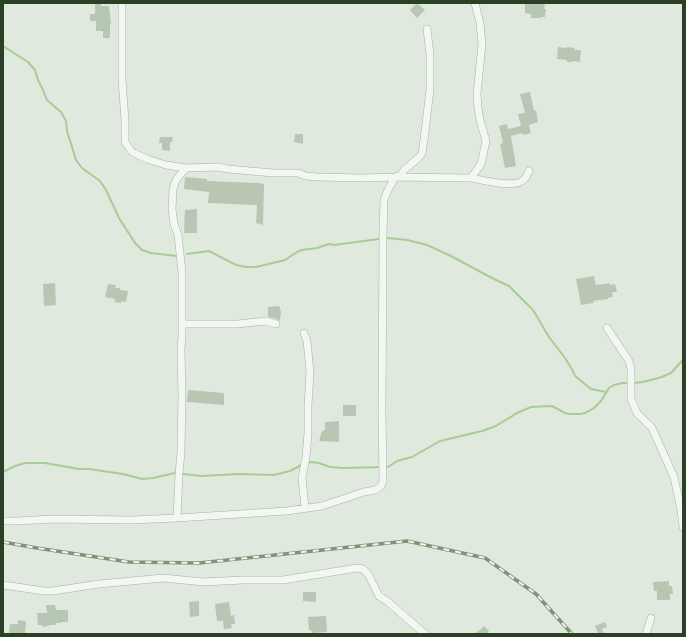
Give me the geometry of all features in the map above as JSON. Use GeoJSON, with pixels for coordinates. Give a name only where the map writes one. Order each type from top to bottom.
{"type":"FeatureCollection","features":[{"type":"Feature","properties":{"kind":"street"},"geometry":{"type":"LineString","coordinates":[[122,3],[124,142],[132,152],[148,159],[166,165],[186,168],[218,167],[273,173],[298,173],[318,178],[471,178],[505,184],[521,182],[526,178],[529,171]]}},
{"type":"Feature","properties":{"kind":"street"},"geometry":{"type":"LineString","coordinates":[[471,178],[482,164],[486,141],[480,120],[477,101],[482,44],[480,23],[475,3]]}},
{"type":"Feature","properties":{"kind":"street"},"geometry":{"type":"LineString","coordinates":[[3,521],[52,519],[132,520],[287,511],[322,506],[364,492],[375,490],[381,486],[383,481],[382,404],[384,200],[395,177],[401,175],[404,170],[422,153],[430,90],[430,54],[427,29]]}},
{"type":"Feature","properties":{"kind":"street"},"geometry":{"type":"LineString","coordinates":[[177,518],[181,445],[182,260],[172,209],[173,189],[176,180],[186,168]]}},
{"type":"Feature","properties":{"kind":"street"},"geometry":{"type":"LineString","coordinates":[[182,324],[238,324],[265,321],[276,324]]}},
{"type":"Feature","properties":{"kind":"street"},"geometry":{"type":"LineString","coordinates":[[607,328],[629,361],[631,369],[631,399],[637,413],[652,428],[674,477],[683,527]]}},
{"type":"Feature","properties":{"kind":"street"},"geometry":{"type":"LineString","coordinates":[[304,333],[307,341],[310,372],[308,433],[302,478],[305,508]]}},
{"type":"Feature","properties":{"kind":"street"},"geometry":{"type":"LineString","coordinates":[[3,585],[53,591],[99,584],[163,578],[204,582],[283,580],[357,568],[363,569],[368,574],[379,596],[420,632]]}},
{"type":"Feature","properties":{"kind":"street"},"geometry":{"type":"LineString","coordinates":[[646,634],[651,618]]}},
{"type":"Feature","properties":{"kind":"building"},"geometry":{"type":"Polygon","coordinates":[[[95,3],[101,3],[101,6],[109,6],[111,24],[110,38],[103,38],[103,31],[96,31],[96,21],[90,21],[90,14],[95,14],[95,3]]]}},
{"type":"Feature","properties":{"kind":"building"},"geometry":{"type":"Polygon","coordinates":[[[417,3],[425,10],[417,18],[410,10],[417,3]]]}},
{"type":"Feature","properties":{"kind":"building"},"geometry":{"type":"Polygon","coordinates":[[[525,3],[545,4],[545,17],[531,18],[531,14],[525,13],[525,3]]]}},
{"type":"Feature","properties":{"kind":"building"},"geometry":{"type":"Polygon","coordinates":[[[558,47],[575,48],[574,50],[581,50],[580,62],[567,62],[567,60],[557,59],[558,47]]]}},
{"type":"Feature","properties":{"kind":"building"},"geometry":{"type":"Polygon","coordinates":[[[530,92],[538,122],[529,125],[531,133],[523,135],[522,133],[511,136],[516,166],[505,168],[500,144],[503,143],[499,126],[507,124],[508,129],[521,126],[518,114],[525,113],[520,94],[530,92]]]}},
{"type":"Feature","properties":{"kind":"building"},"geometry":{"type":"Polygon","coordinates":[[[295,134],[303,134],[303,144],[294,142],[295,134]]]}},
{"type":"Feature","properties":{"kind":"building"},"geometry":{"type":"Polygon","coordinates":[[[160,137],[173,137],[172,142],[170,142],[170,151],[162,150],[162,143],[159,143],[160,137]]]}},
{"type":"Feature","properties":{"kind":"building"},"geometry":{"type":"Polygon","coordinates":[[[185,177],[207,179],[207,181],[264,184],[263,225],[256,223],[257,205],[208,203],[209,192],[184,189],[185,177]]]}},
{"type":"Feature","properties":{"kind":"building"},"geometry":{"type":"Polygon","coordinates":[[[197,209],[197,233],[184,233],[185,210],[197,209]]]}},
{"type":"Feature","properties":{"kind":"building"},"geometry":{"type":"Polygon","coordinates":[[[594,276],[596,285],[610,283],[610,285],[615,284],[617,292],[612,292],[613,297],[608,299],[593,301],[594,303],[581,305],[576,279],[594,276]]]}},
{"type":"Feature","properties":{"kind":"building"},"geometry":{"type":"Polygon","coordinates":[[[55,283],[56,305],[44,306],[43,284],[55,283]]]}},
{"type":"Feature","properties":{"kind":"building"},"geometry":{"type":"Polygon","coordinates":[[[108,284],[116,285],[115,288],[120,288],[120,290],[128,291],[126,302],[114,302],[115,299],[105,297],[108,284]]]}},
{"type":"Feature","properties":{"kind":"building"},"geometry":{"type":"Polygon","coordinates":[[[279,306],[281,312],[280,321],[268,317],[268,307],[279,306]]]}},
{"type":"Feature","properties":{"kind":"building"},"geometry":{"type":"Polygon","coordinates":[[[188,390],[224,393],[224,405],[187,402],[188,390]]]}},
{"type":"Feature","properties":{"kind":"building"},"geometry":{"type":"Polygon","coordinates":[[[343,405],[356,405],[356,416],[343,416],[343,405]]]}},
{"type":"Feature","properties":{"kind":"building"},"geometry":{"type":"Polygon","coordinates":[[[339,421],[339,442],[319,441],[322,431],[325,430],[325,422],[339,421]]]}},
{"type":"Feature","properties":{"kind":"building"},"geometry":{"type":"Polygon","coordinates":[[[669,581],[669,586],[672,586],[673,594],[670,594],[670,600],[657,600],[657,591],[654,591],[653,582],[669,581]]]}},
{"type":"Feature","properties":{"kind":"building"},"geometry":{"type":"Polygon","coordinates":[[[303,592],[316,592],[316,602],[303,601],[303,592]]]}},
{"type":"Feature","properties":{"kind":"building"},"geometry":{"type":"Polygon","coordinates":[[[199,601],[199,616],[190,617],[189,602],[199,601]]]}},
{"type":"Feature","properties":{"kind":"building"},"geometry":{"type":"Polygon","coordinates":[[[229,602],[231,616],[234,615],[235,624],[231,624],[232,628],[224,629],[223,621],[217,621],[215,604],[229,602]]]}},
{"type":"Feature","properties":{"kind":"building"},"geometry":{"type":"Polygon","coordinates":[[[46,605],[55,605],[56,610],[68,610],[68,622],[61,622],[56,623],[56,625],[42,627],[42,625],[38,625],[37,613],[47,613],[46,605]]]}},
{"type":"Feature","properties":{"kind":"building"},"geometry":{"type":"Polygon","coordinates":[[[326,616],[327,632],[312,633],[311,630],[309,630],[308,617],[326,616]]]}},
{"type":"Feature","properties":{"kind":"building"},"geometry":{"type":"Polygon","coordinates":[[[18,620],[26,621],[25,634],[9,634],[10,624],[18,624],[18,620]]]}},
{"type":"Feature","properties":{"kind":"building"},"geometry":{"type":"Polygon","coordinates":[[[605,622],[607,627],[602,629],[604,634],[598,634],[595,626],[605,622]]]}},
{"type":"Feature","properties":{"kind":"building"},"geometry":{"type":"Polygon","coordinates":[[[484,626],[489,631],[486,634],[475,634],[484,626]]]}},
{"type":"Feature","properties":{"kind":"waterway"},"geometry":{"type":"LineString","coordinates":[[3,46],[28,62],[35,70],[47,100],[61,112],[66,121],[67,131],[76,160],[82,168],[100,181],[106,190],[119,218],[135,243],[142,250],[151,253],[177,256]]}},
{"type":"Feature","properties":{"kind":"waterway"},"geometry":{"type":"LineString","coordinates":[[388,238],[407,240],[427,245],[509,286],[533,310],[549,337],[565,358],[575,376],[591,389],[606,392]]}},
{"type":"Feature","properties":{"kind":"waterway"},"geometry":{"type":"LineString","coordinates":[[187,254],[209,251],[236,265],[256,267],[285,260],[302,250],[317,248],[329,244],[334,245],[379,239]]}},
{"type":"Feature","properties":{"kind":"waterway"},"geometry":{"type":"LineString","coordinates":[[307,463],[319,463],[330,467],[343,468],[388,467],[397,461],[412,457],[440,441],[482,431],[496,426],[517,413],[531,407],[552,406],[565,413],[585,413],[594,408],[601,401],[609,388],[614,385],[643,382],[662,377],[671,373],[683,360]]}},
{"type":"Feature","properties":{"kind":"waterway"},"geometry":{"type":"LineString","coordinates":[[3,472],[25,463],[45,463],[123,474],[142,479],[175,473],[201,476],[239,474],[274,475],[290,471],[303,464]]}},
{"type":"Feature","properties":{"kind":"railway"},"geometry":{"type":"LineString","coordinates":[[3,542],[129,562],[199,563],[407,541],[485,558],[536,594],[572,634]]}}]}
